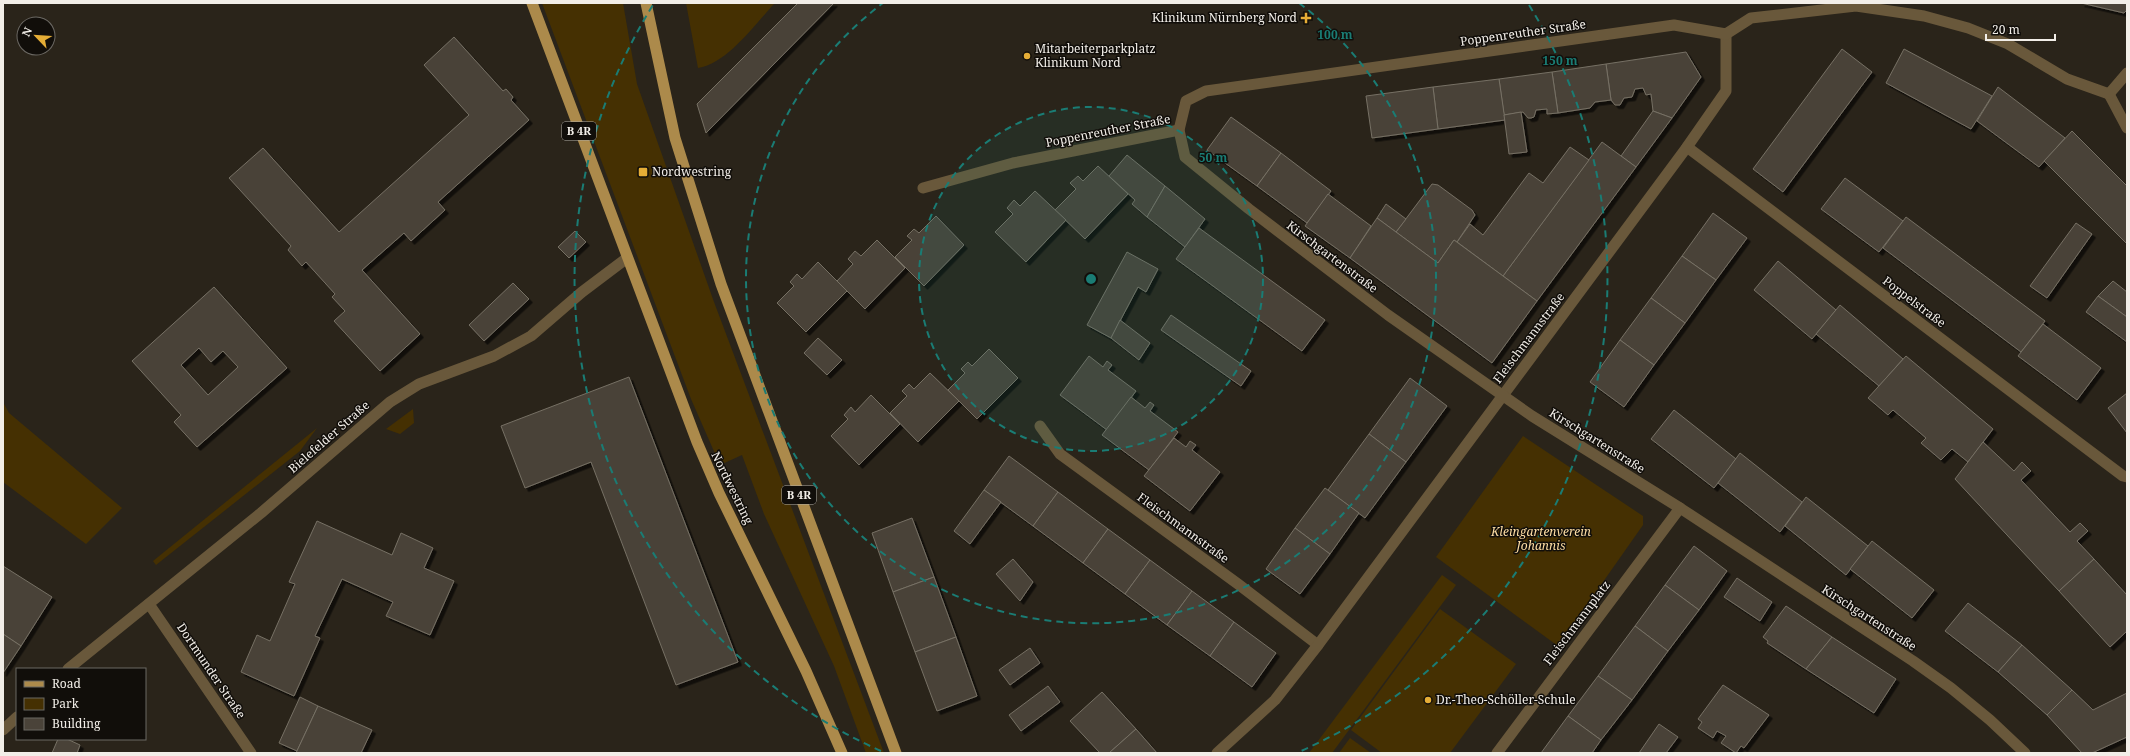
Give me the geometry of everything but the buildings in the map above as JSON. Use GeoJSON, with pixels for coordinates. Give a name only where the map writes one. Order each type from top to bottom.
{"type":"FeatureCollection","features":[{"type":"Feature","properties":{"kind":"main road","name":"Nordwestring"},"geometry":{"type":"LineString","coordinates":[[532,3],[707,468],[772,597],[842,753]]}},
{"type":"Feature","properties":{"kind":"main road","name":"B 4R"},"geometry":{"type":"LineString","coordinates":[[646,3],[675,138],[718,278],[896,753]]}},
{"type":"Feature","properties":{"kind":"street"},"geometry":{"type":"LineString","coordinates":[[1726,34],[1751,18],[1841,7],[1856,6],[1917,15],[1968,28],[2001,42],[2067,79],[2109,94],[2127,128]]}},
{"type":"Feature","properties":{"kind":"street","name":"Poppenreuther Straße"},"geometry":{"type":"LineString","coordinates":[[923,188],[1013,163],[1179,130],[1186,101],[1206,91],[1674,26],[1726,34]]}},
{"type":"Feature","properties":{"kind":"street","name":"Fleischmannstraße"},"geometry":{"type":"LineString","coordinates":[[1217,753],[1274,700],[1318,645],[1687,147],[1726,91],[1726,34]]}},
{"type":"Feature","properties":{"kind":"street"},"geometry":{"type":"LineString","coordinates":[[2109,94],[2127,73]]}},
{"type":"Feature","properties":{"kind":"street","name":"Kirschgartenstraße"},"geometry":{"type":"LineString","coordinates":[[1179,130],[1185,157],[1356,293],[1502,395],[1680,508],[1913,661],[1951,688],[1990,720],[2025,753]]}},
{"type":"Feature","properties":{"kind":"street","name":"Poppelstraße"},"geometry":{"type":"LineString","coordinates":[[1687,147],[2123,476],[2127,477]]}},
{"type":"Feature","properties":{"kind":"street","name":"Bielefelder Straße"},"geometry":{"type":"LineString","coordinates":[[69,668],[118,627],[149,604],[261,513],[362,425],[400,395],[419,384],[494,356],[515,345],[546,325],[582,292],[627,258]]}},
{"type":"Feature","properties":{"kind":"street","name":"Fleischmannstraße"},"geometry":{"type":"LineString","coordinates":[[1040,426],[1060,454],[1238,584],[1318,645]]}},
{"type":"Feature","properties":{"kind":"street","name":"Fleischmannplatz"},"geometry":{"type":"LineString","coordinates":[[1497,753],[1680,508]]}},
{"type":"Feature","properties":{"kind":"street","name":"Dortmunder Straße"},"geometry":{"type":"LineString","coordinates":[[149,604],[251,753]]}},
{"type":"Feature","properties":{"kind":"street"},"geometry":{"type":"LineString","coordinates":[[3,730],[16,717]]}},
{"type":"Feature","properties":{"kind":"green space"},"geometry":{"type":"Polygon","coordinates":[[[542,3],[623,3],[637,84],[714,302],[884,753],[866,753],[834,666],[764,514],[742,455],[720,465],[691,399],[542,3]]]}},
{"type":"Feature","properties":{"kind":"green space"},"geometry":{"type":"Polygon","coordinates":[[[686,3],[775,3],[730,51],[709,65],[698,68],[686,3]]]}},
{"type":"Feature","properties":{"kind":"green space"},"geometry":{"type":"Polygon","coordinates":[[[3,402],[9,413],[122,508],[86,544],[3,482],[3,402]]]}},
{"type":"Feature","properties":{"kind":"green space"},"geometry":{"type":"Polygon","coordinates":[[[413,409],[414,423],[400,434],[386,429],[413,409]]]}},
{"type":"Feature","properties":{"kind":"green space"},"geometry":{"type":"Polygon","coordinates":[[[317,428],[300,451],[156,565],[153,561],[317,428]]]}},
{"type":"Feature","properties":{"kind":"green space","name":"Kleingartenverein Johannis"},"geometry":{"type":"Polygon","coordinates":[[[1523,436],[1643,516],[1643,525],[1558,646],[1436,557],[1523,436]]]}},
{"type":"Feature","properties":{"kind":"green space"},"geometry":{"type":"Polygon","coordinates":[[[1442,575],[1456,585],[1332,753],[1309,753],[1442,575]]]}},
{"type":"Feature","properties":{"kind":"green space"},"geometry":{"type":"Polygon","coordinates":[[[1440,609],[1516,664],[1450,753],[1382,753],[1351,730],[1440,609]]]}},
{"type":"Feature","properties":{"kind":"green space"},"geometry":{"type":"Polygon","coordinates":[[[1350,738],[1371,753],[1339,753],[1350,738]]]}},
{"type":"Feature","properties":{"kind":"place","name":"Klinikum Nürnberg Nord"},"geometry":{"type":"Point","coordinates":[1306,18]}},
{"type":"Feature","properties":{"kind":"place","name":"Mitarbeiterparkplatz Klinikum Nord"},"geometry":{"type":"Point","coordinates":[1027,56]}},
{"type":"Feature","properties":{"kind":"place","name":"Nordwestring"},"geometry":{"type":"Point","coordinates":[643,172]}},
{"type":"Feature","properties":{"kind":"place","name":"Dr.-Theo-Schöller-Schule"},"geometry":{"type":"Point","coordinates":[1428,700]}}]}
